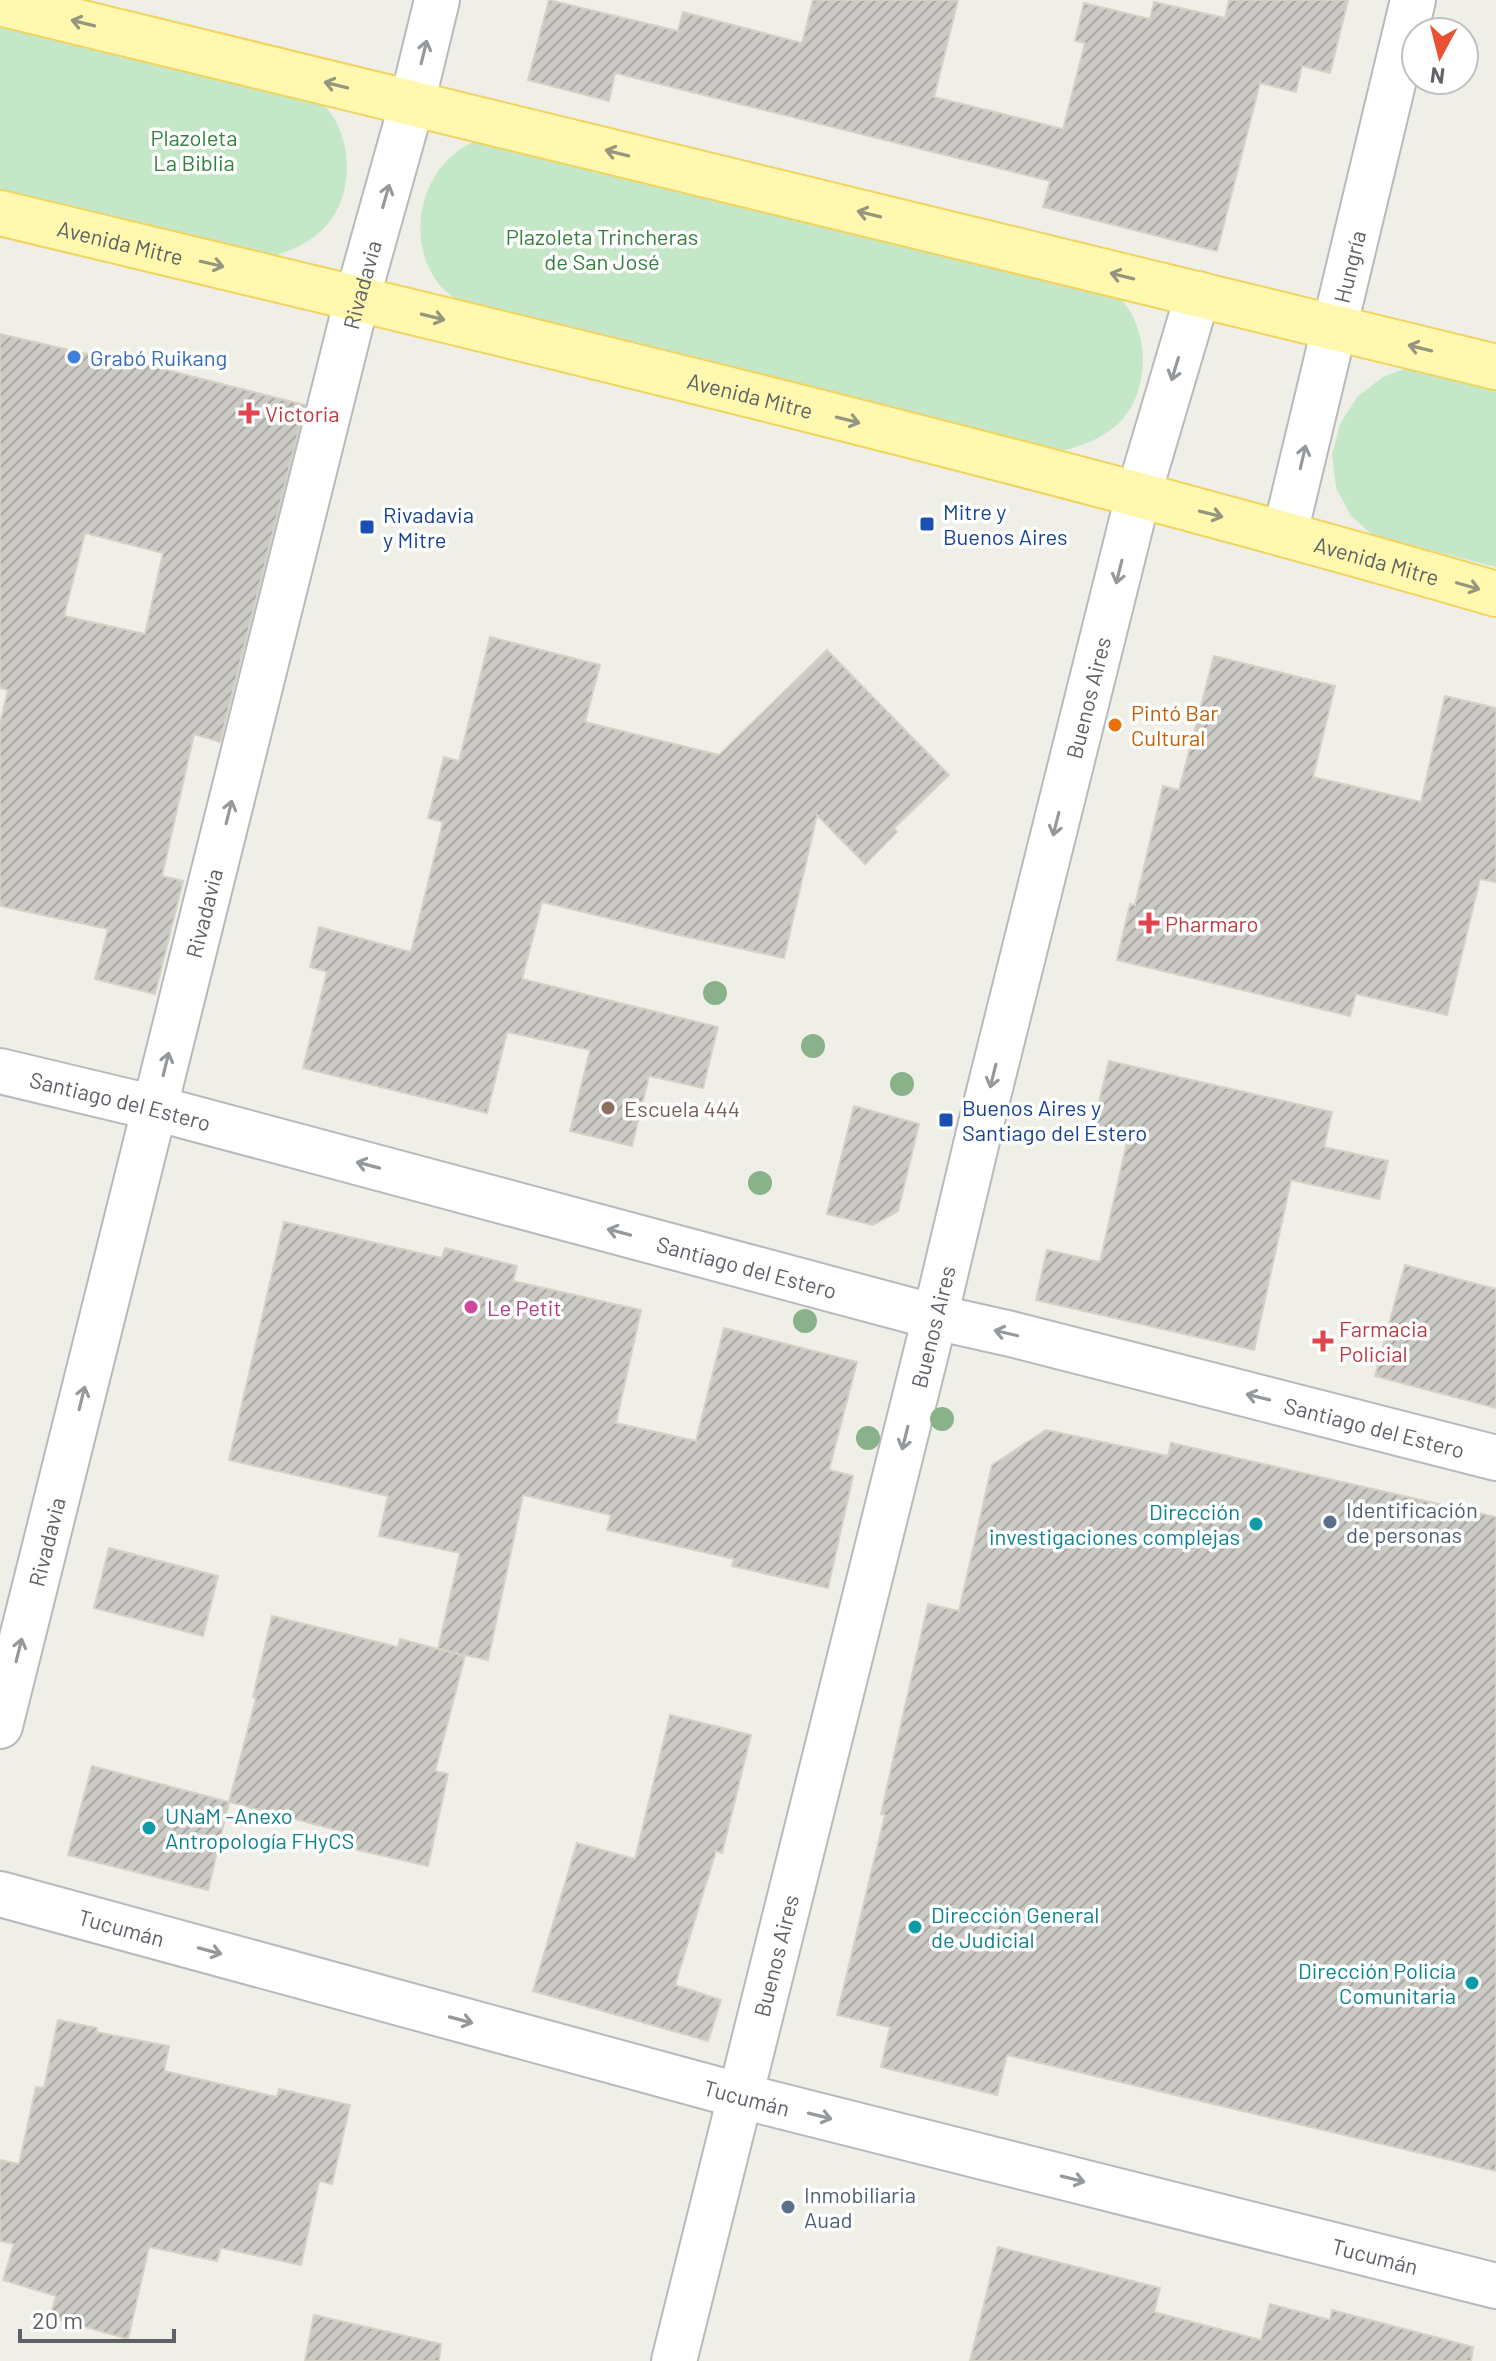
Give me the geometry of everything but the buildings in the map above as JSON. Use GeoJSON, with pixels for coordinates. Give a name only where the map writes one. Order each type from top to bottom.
{"type":"FeatureCollection","features":[{"type":"Feature","properties":{"kind":"main road"},"geometry":{"type":"LineString","coordinates":[[0,3],[1496,367]]}},
{"type":"Feature","properties":{"kind":"main road","name":"Avenida Mitre"},"geometry":{"type":"LineString","coordinates":[[0,213],[959,448],[1285,533],[1496,594]]}},
{"type":"Feature","properties":{"kind":"street","name":"Rivadavia"},"geometry":{"type":"LineString","coordinates":[[0,1726],[357,299],[412,103],[437,0]]}},
{"type":"Feature","properties":{"kind":"street","name":"Hungría"},"geometry":{"type":"LineString","coordinates":[[1285,533],[1413,0]]}},
{"type":"Feature","properties":{"kind":"street","name":"Buenos Aires"},"geometry":{"type":"LineString","coordinates":[[674,2361],[1138,496],[1198,294]]}},
{"type":"Feature","properties":{"kind":"street","name":"Santiago del Estero"},"geometry":{"type":"LineString","coordinates":[[0,1071],[155,1108],[935,1317],[1496,1458]]}},
{"type":"Feature","properties":{"kind":"street","name":"Tucumán"},"geometry":{"type":"LineString","coordinates":[[0,1894],[741,2096],[1496,2286]]}},
{"type":"Feature","properties":{"kind":"green space","name":"Plazoleta La Biblia"},"geometry":{"type":"Polygon","coordinates":[[[0,12],[298,85],[323,104],[341,133],[347,168],[341,202],[333,217],[309,240],[266,258],[0,193],[0,12]]]}},
{"type":"Feature","properties":{"kind":"green space","name":"Plazoleta Trincheras de San José"},"geometry":{"type":"Polygon","coordinates":[[[501,133],[1094,278],[1119,297],[1137,326],[1143,361],[1137,396],[1129,411],[1112,429],[1092,441],[1062,451],[461,304],[440,286],[428,265],[420,225],[423,205],[440,169],[454,154],[474,141],[501,133]]]}},
{"type":"Feature","properties":{"kind":"green space"},"geometry":{"type":"Polygon","coordinates":[[[1415,365],[1496,385],[1496,567],[1374,536],[1351,516],[1336,488],[1332,455],[1340,424],[1357,397],[1383,377],[1415,365]]]}},
{"type":"Feature","properties":{"kind":"place","name":"Grabó Ruikang"},"geometry":{"type":"Point","coordinates":[74,357]}},
{"type":"Feature","properties":{"kind":"place","name":"Victoria"},"geometry":{"type":"Point","coordinates":[249,413]}},
{"type":"Feature","properties":{"kind":"place","name":"Mitre y Buenos Aires"},"geometry":{"type":"Point","coordinates":[927,524]}},
{"type":"Feature","properties":{"kind":"place","name":"Rivadavia y Mitre"},"geometry":{"type":"Point","coordinates":[367,527]}},
{"type":"Feature","properties":{"kind":"place","name":"Pintó Bar Cultural"},"geometry":{"type":"Point","coordinates":[1115,725]}},
{"type":"Feature","properties":{"kind":"place","name":"Pharmaro"},"geometry":{"type":"Point","coordinates":[1149,923]}},
{"type":"Feature","properties":{"kind":"place","name":"Escuela 444"},"geometry":{"type":"Point","coordinates":[608,1108]}},
{"type":"Feature","properties":{"kind":"place","name":"Buenos Aires y Santiago del Estero"},"geometry":{"type":"Point","coordinates":[946,1120]}},
{"type":"Feature","properties":{"kind":"place","name":"Le Petit"},"geometry":{"type":"Point","coordinates":[471,1307]}},
{"type":"Feature","properties":{"kind":"place","name":"Farmacia Policial"},"geometry":{"type":"Point","coordinates":[1323,1341]}},
{"type":"Feature","properties":{"kind":"place","name":"Identificación de personas"},"geometry":{"type":"Point","coordinates":[1330,1522]}},
{"type":"Feature","properties":{"kind":"place","name":"Dirección investigaciones complejas"},"geometry":{"type":"Point","coordinates":[1256,1524]}},
{"type":"Feature","properties":{"kind":"place","name":"UNaM -Anexo Antropología FHyCS"},"geometry":{"type":"Point","coordinates":[149,1828]}},
{"type":"Feature","properties":{"kind":"place","name":"Dirección General de Judicial"},"geometry":{"type":"Point","coordinates":[915,1927]}},
{"type":"Feature","properties":{"kind":"place","name":"Dirección Policía Comunitaria"},"geometry":{"type":"Point","coordinates":[1472,1983]}},
{"type":"Feature","properties":{"kind":"place","name":"Inmobiliaria Auad"},"geometry":{"type":"Point","coordinates":[788,2207]}}]}
